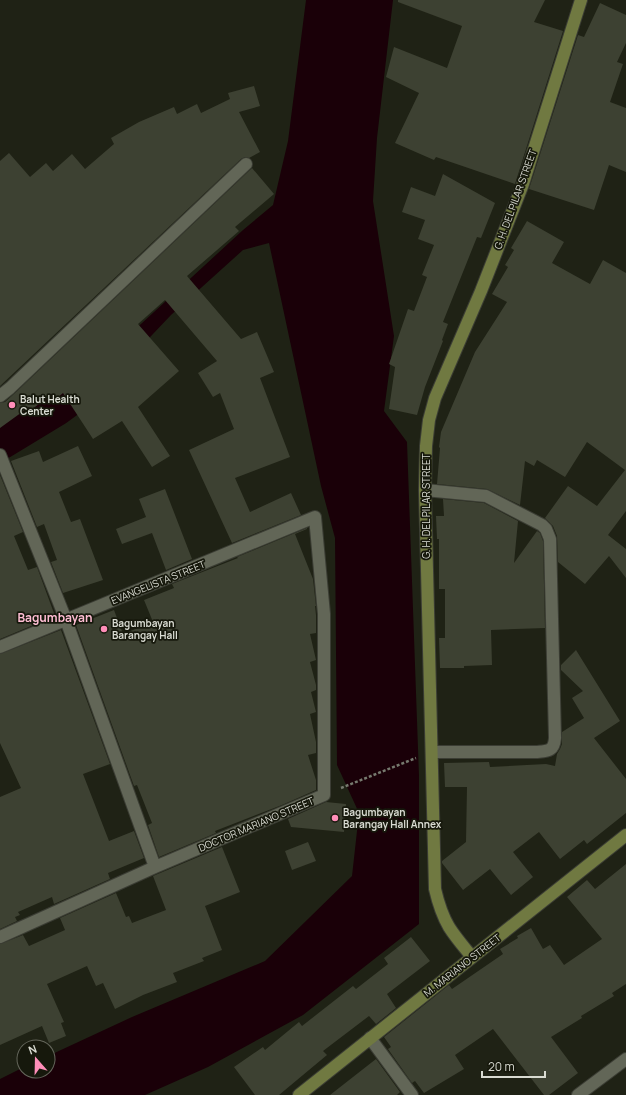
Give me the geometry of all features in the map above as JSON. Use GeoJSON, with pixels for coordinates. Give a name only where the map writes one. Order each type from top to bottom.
{"type":"FeatureCollection","features":[{"type":"Feature","properties":{"kind":"street","name":"G. H. DEL PILAR STREET"},"geometry":{"type":"LineString","coordinates":[[472,957],[449,927],[443,916],[435,889],[427,754],[426,446],[429,420],[435,398],[481,291],[523,184],[581,0]]}},
{"type":"Feature","properties":{"kind":"street"},"geometry":{"type":"LineString","coordinates":[[0,396],[246,164]]}},
{"type":"Feature","properties":{"kind":"street"},"geometry":{"type":"LineString","coordinates":[[0,455],[66,620],[155,867]]}},
{"type":"Feature","properties":{"kind":"street"},"geometry":{"type":"LineString","coordinates":[[425,490],[486,496],[542,525],[546,529],[550,539],[555,738],[551,750],[545,751],[427,754]]}},
{"type":"Feature","properties":{"kind":"street","name":"EVANGELISTA STREET"},"geometry":{"type":"LineString","coordinates":[[0,647],[315,518]]}},
{"type":"Feature","properties":{"kind":"street","name":"DOCTOR MARIANO STREET"},"geometry":{"type":"LineString","coordinates":[[0,936],[155,867],[324,795],[324,614],[315,518]]}},
{"type":"Feature","properties":{"kind":"street","name":"M. MARIANO STREET"},"geometry":{"type":"LineString","coordinates":[[299,1095],[626,835]]}},
{"type":"Feature","properties":{"kind":"street"},"geometry":{"type":"LineString","coordinates":[[370,1038],[412,1095]]}},
{"type":"Feature","properties":{"kind":"street"},"geometry":{"type":"LineString","coordinates":[[578,1095],[626,1059]]}},
{"type":"Feature","properties":{"kind":"path"},"geometry":{"type":"LineString","coordinates":[[344,786],[427,754]]}},
{"type":"Feature","properties":{"kind":"shaded area"},"geometry":{"type":"Polygon","coordinates":[[[306,0],[393,0],[377,138],[373,201],[394,336],[384,411],[407,442],[419,776],[419,924],[303,1015],[208,1067],[145,1095],[0,1095],[0,1079],[16,1071],[16,1079],[56,1079],[56,1052],[132,1017],[265,961],[352,876],[359,813],[337,765],[335,538],[321,486],[269,243],[243,250],[171,315],[115,374],[103,359],[243,230],[273,205],[288,141],[306,0]]]}},
{"type":"Feature","properties":{"kind":"building"},"geometry":{"type":"Polygon","coordinates":[[[398,0],[545,0],[534,22],[563,31],[515,184],[436,157],[434,160],[395,143],[419,93],[386,77],[394,47],[447,68],[462,26],[398,2],[398,0]]]}},
{"type":"Feature","properties":{"kind":"building"},"geometry":{"type":"Polygon","coordinates":[[[600,3],[626,15],[626,43],[617,62],[623,64],[610,102],[626,108],[626,172],[609,165],[594,210],[529,189],[578,35],[584,37],[600,3]]]}},
{"type":"Feature","properties":{"kind":"building"},"geometry":{"type":"Polygon","coordinates":[[[254,86],[260,106],[239,112],[260,152],[249,158],[245,157],[241,159],[0,386],[0,161],[9,153],[30,177],[46,163],[53,171],[72,154],[85,169],[114,144],[111,138],[139,122],[174,107],[177,114],[197,104],[201,113],[230,99],[228,93],[254,86]]]}},
{"type":"Feature","properties":{"kind":"building"},"geometry":{"type":"Polygon","coordinates":[[[252,168],[274,194],[235,227],[239,231],[187,276],[241,339],[257,332],[274,372],[260,378],[290,457],[235,478],[250,512],[291,493],[301,515],[232,543],[189,450],[234,429],[220,393],[213,397],[198,373],[217,361],[165,300],[138,324],[179,371],[138,407],[170,456],[152,467],[122,421],[93,439],[63,393],[56,399],[52,394],[31,410],[29,407],[0,428],[0,403],[5,402],[15,393],[252,168]]]}},
{"type":"Feature","properties":{"kind":"building"},"geometry":{"type":"Polygon","coordinates":[[[443,174],[495,203],[481,238],[477,237],[443,322],[448,324],[425,387],[417,415],[389,409],[395,367],[389,364],[408,309],[414,311],[427,277],[422,275],[434,245],[418,239],[425,220],[402,212],[411,187],[435,196],[443,174]]]}},
{"type":"Feature","properties":{"kind":"building"},"geometry":{"type":"Polygon","coordinates":[[[527,221],[564,242],[552,263],[590,284],[603,260],[626,273],[626,511],[608,535],[626,549],[626,578],[609,556],[585,584],[558,562],[557,536],[553,526],[545,518],[568,486],[597,506],[625,470],[587,442],[565,477],[537,460],[534,466],[525,461],[520,505],[487,489],[437,484],[441,432],[475,352],[507,302],[492,294],[508,267],[505,265],[514,250],[511,248],[527,221]]]}},
{"type":"Feature","properties":{"kind":"building"},"geometry":{"type":"Polygon","coordinates":[[[78,446],[92,476],[59,492],[71,522],[80,519],[103,580],[63,593],[51,562],[57,560],[44,524],[37,527],[11,461],[39,451],[43,462],[78,446]]]}},
{"type":"Feature","properties":{"kind":"building"},"geometry":{"type":"Polygon","coordinates":[[[0,475],[23,532],[14,536],[28,570],[37,567],[55,616],[0,639],[0,475]]]}},
{"type":"Feature","properties":{"kind":"building"},"geometry":{"type":"Polygon","coordinates":[[[165,489],[192,559],[166,570],[152,533],[122,544],[116,529],[146,517],[139,499],[165,489]]]}},
{"type":"Feature","properties":{"kind":"building"},"geometry":{"type":"Polygon","coordinates":[[[443,499],[484,503],[518,521],[514,563],[537,531],[540,533],[543,541],[545,628],[491,630],[492,665],[464,666],[464,668],[440,668],[439,638],[445,638],[445,589],[439,589],[439,539],[437,539],[436,516],[444,516],[443,499]]]}},
{"type":"Feature","properties":{"kind":"building"},"geometry":{"type":"Polygon","coordinates":[[[307,528],[295,534],[313,579],[316,606],[316,633],[310,634],[316,660],[310,662],[316,685],[316,690],[311,692],[316,712],[310,714],[316,742],[316,753],[308,755],[316,780],[316,790],[215,831],[216,833],[159,857],[148,825],[152,823],[137,785],[134,786],[76,625],[114,610],[123,634],[153,622],[144,600],[174,588],[172,584],[238,558],[237,557],[307,528]]]}},
{"type":"Feature","properties":{"kind":"building"},"geometry":{"type":"Polygon","coordinates":[[[61,630],[110,764],[83,774],[109,841],[134,831],[144,858],[108,873],[110,879],[54,904],[52,897],[18,912],[20,915],[15,917],[17,921],[0,929],[0,797],[21,788],[0,743],[0,654],[61,630]]]}},
{"type":"Feature","properties":{"kind":"building"},"geometry":{"type":"Polygon","coordinates":[[[576,650],[620,721],[594,738],[626,779],[626,813],[587,844],[584,840],[560,859],[539,832],[513,852],[533,877],[511,895],[490,869],[463,890],[442,861],[466,842],[467,787],[445,787],[444,763],[489,762],[490,767],[546,764],[555,766],[557,754],[562,744],[562,732],[584,718],[572,698],[583,691],[561,670],[561,665],[576,650]]]}},
{"type":"Feature","properties":{"kind":"building"},"geometry":{"type":"Polygon","coordinates":[[[326,802],[346,804],[344,832],[291,827],[288,819],[326,802]]]}},
{"type":"Feature","properties":{"kind":"building"},"geometry":{"type":"Polygon","coordinates":[[[308,842],[316,861],[292,870],[285,851],[308,842]]]}},
{"type":"Feature","properties":{"kind":"building"},"geometry":{"type":"Polygon","coordinates":[[[222,847],[240,892],[205,906],[222,950],[202,958],[204,961],[173,973],[177,982],[143,995],[115,1009],[103,983],[96,986],[87,966],[47,984],[64,1022],[61,1023],[66,1036],[56,1040],[47,1039],[42,1026],[0,1045],[0,944],[23,935],[29,946],[65,930],[60,918],[116,893],[126,917],[129,916],[132,923],[166,910],[153,876],[222,847]]]}},
{"type":"Feature","properties":{"kind":"building"},"geometry":{"type":"Polygon","coordinates":[[[626,864],[626,984],[612,993],[614,996],[581,1016],[582,1018],[551,1037],[578,1073],[549,1095],[544,1095],[493,1029],[455,1055],[464,1069],[424,1093],[415,1081],[412,1083],[388,1049],[391,1047],[384,1037],[449,985],[452,989],[503,954],[500,949],[518,938],[517,936],[531,928],[543,949],[550,945],[564,965],[602,939],[567,897],[587,880],[595,889],[626,864]]]}},
{"type":"Feature","properties":{"kind":"building"},"geometry":{"type":"Polygon","coordinates":[[[411,937],[430,961],[387,994],[396,1008],[376,1024],[369,1016],[323,1051],[327,1055],[279,1095],[255,1095],[234,1067],[263,1047],[265,1050],[299,1022],[302,1026],[353,986],[356,989],[388,964],[384,958],[411,937]]]}},
{"type":"Feature","properties":{"kind":"building"},"geometry":{"type":"Polygon","coordinates":[[[376,1059],[400,1092],[397,1095],[330,1095],[376,1059]]]}},
{"type":"Feature","properties":{"kind":"waterway"},"geometry":{"type":"LineString","coordinates":[[0,441],[56,407],[109,368]]}},
{"type":"Feature","properties":{"kind":"place","name":"Balut Health Center"},"geometry":{"type":"Point","coordinates":[12,405]}},
{"type":"Feature","properties":{"kind":"place","name":"Bagumbayan Barangay Hall"},"geometry":{"type":"Point","coordinates":[104,629]}},
{"type":"Feature","properties":{"kind":"place","name":"Bagumbayan Barangay Hall Annex"},"geometry":{"type":"Point","coordinates":[335,818]}},
{"type":"Feature","properties":{"kind":"district","name":"Bagumbayan"},"geometry":{"type":"Point","coordinates":[55,617]}}]}
